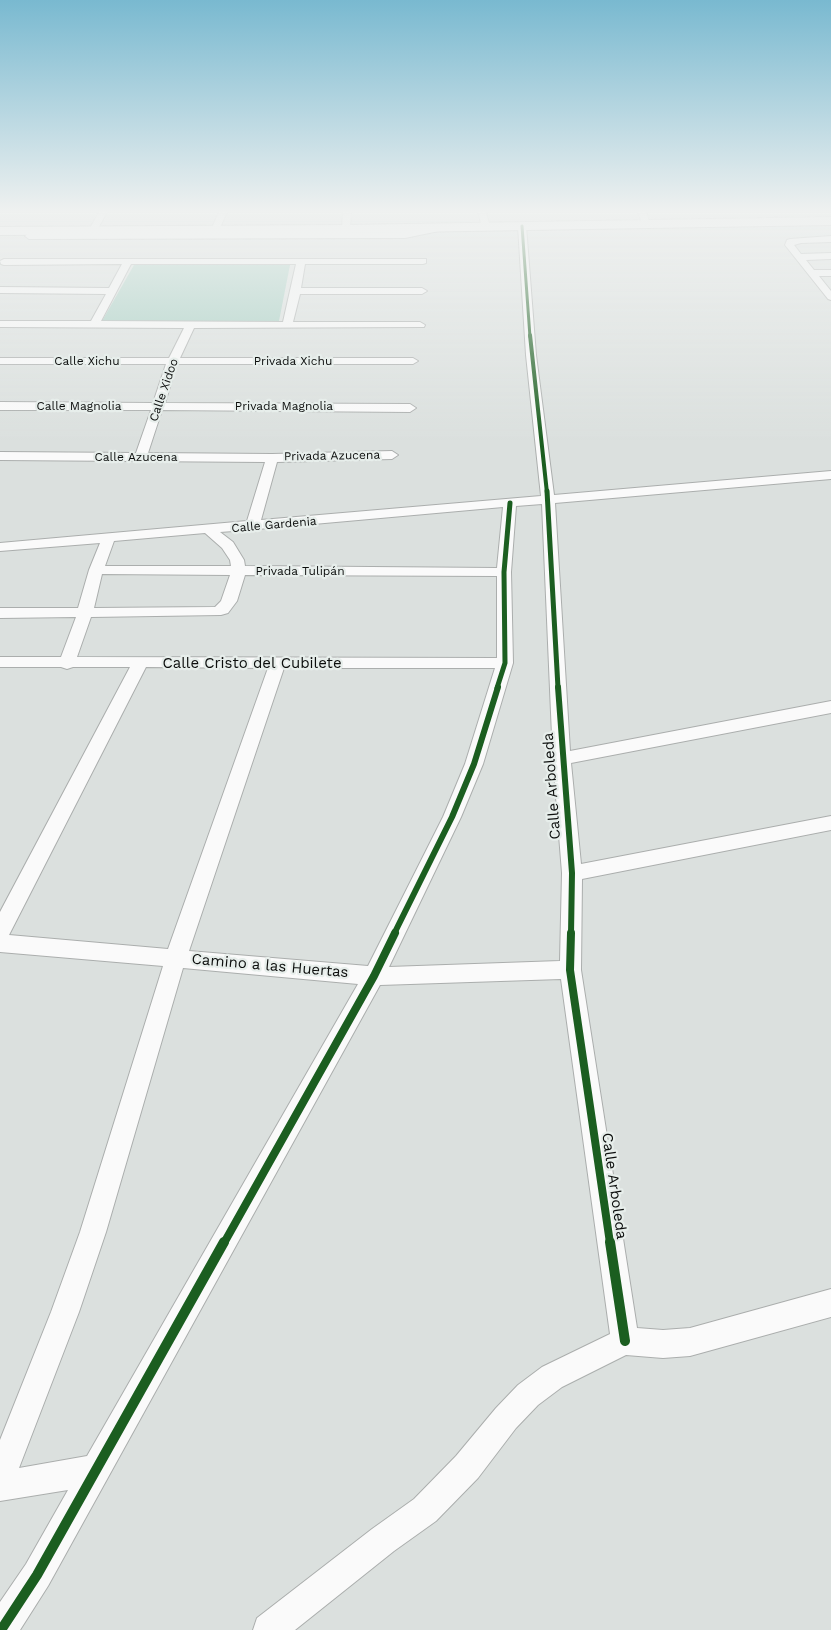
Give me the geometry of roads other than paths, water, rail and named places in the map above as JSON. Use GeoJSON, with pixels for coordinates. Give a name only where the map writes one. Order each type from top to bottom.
{"type":"FeatureCollection","features":[{"type":"Feature","properties":{"kind":"street"},"geometry":{"type":"LineString","coordinates":[[95,323],[114,288]]}},
{"type":"Feature","properties":{"kind":"street","name":"Calle Arboleda"},"geometry":{"type":"LineString","coordinates":[[526,288],[531,355],[548,500],[562,759],[572,873],[570,970],[625,1341]]}},
{"type":"Feature","properties":{"kind":"street"},"geometry":{"type":"LineString","coordinates":[[0,290],[112,291]]}},
{"type":"Feature","properties":{"kind":"street"},"geometry":{"type":"LineString","coordinates":[[288,325],[296,291],[422,291]]}},
{"type":"Feature","properties":{"kind":"street"},"geometry":{"type":"LineString","coordinates":[[0,324],[420,325]]}},
{"type":"Feature","properties":{"kind":"street","name":"Calle Xidoo"},"geometry":{"type":"LineString","coordinates":[[141,457],[173,360],[190,325]]}},
{"type":"Feature","properties":{"kind":"street","name":"Privada Xichu"},"geometry":{"type":"LineString","coordinates":[[173,360],[412,361]]}},
{"type":"Feature","properties":{"kind":"street","name":"Calle Xichu"},"geometry":{"type":"LineString","coordinates":[[0,361],[173,360]]}},
{"type":"Feature","properties":{"kind":"street","name":"Calle Magnolia"},"geometry":{"type":"LineString","coordinates":[[0,406],[158,406]]}},
{"type":"Feature","properties":{"kind":"street","name":"Privada Magnolia"},"geometry":{"type":"LineString","coordinates":[[158,406],[410,408]]}},
{"type":"Feature","properties":{"kind":"street","name":"Privada Azucena"},"geometry":{"type":"LineString","coordinates":[[272,458],[392,455]]}},
{"type":"Feature","properties":{"kind":"street","name":"Calle Azucena"},"geometry":{"type":"LineString","coordinates":[[0,456],[272,458]]}},
{"type":"Feature","properties":{"kind":"street"},"geometry":{"type":"LineString","coordinates":[[252,527],[272,458]]}},
{"type":"Feature","properties":{"kind":"street"},"geometry":{"type":"LineString","coordinates":[[548,500],[831,475]]}},
{"type":"Feature","properties":{"kind":"street","name":"Calle Gardenia"},"geometry":{"type":"LineString","coordinates":[[0,547],[252,527],[548,500]]}},
{"type":"Feature","properties":{"kind":"street"},"geometry":{"type":"LineString","coordinates":[[1,1630],[37,1575],[374,976],[452,817],[474,764],[505,663],[504,572],[510,504]]}},
{"type":"Feature","properties":{"kind":"street"},"geometry":{"type":"LineString","coordinates":[[0,613],[197,614],[223,610],[233,592],[239,571],[237,560],[228,545],[210,530]]}},
{"type":"Feature","properties":{"kind":"street"},"geometry":{"type":"LineString","coordinates":[[67,664],[86,612],[96,570],[108,539]]}},
{"type":"Feature","properties":{"kind":"street","name":"Privada Tulipán"},"geometry":{"type":"LineString","coordinates":[[96,570],[504,572]]}},
{"type":"Feature","properties":{"kind":"street"},"geometry":{"type":"LineString","coordinates":[[0,676],[6,662]]}},
{"type":"Feature","properties":{"kind":"street","name":"Calle Cristo del Cubilete"},"geometry":{"type":"LineString","coordinates":[[6,662],[67,664],[505,663]]}},
{"type":"Feature","properties":{"kind":"street"},"geometry":{"type":"LineString","coordinates":[[0,932],[140,664]]}},
{"type":"Feature","properties":{"kind":"street"},"geometry":{"type":"LineString","coordinates":[[0,1477],[65,1312],[93,1232],[176,958],[277,664]]}},
{"type":"Feature","properties":{"kind":"street"},"geometry":{"type":"LineString","coordinates":[[562,759],[831,706]]}},
{"type":"Feature","properties":{"kind":"street"},"geometry":{"type":"LineString","coordinates":[[572,873],[831,822]]}},
{"type":"Feature","properties":{"kind":"street","name":"Camino a las Huertas"},"geometry":{"type":"LineString","coordinates":[[0,943],[374,976],[570,970]]}},
{"type":"Feature","properties":{"kind":"street"},"geometry":{"type":"LineString","coordinates":[[269,1630],[383,1540],[425,1510],[467,1466],[506,1418],[528,1395],[552,1377],[625,1341],[663,1344],[690,1342],[831,1303]]}},
{"type":"Feature","properties":{"kind":"street"},"geometry":{"type":"LineString","coordinates":[[0,1486],[95,1470]]}}]}
